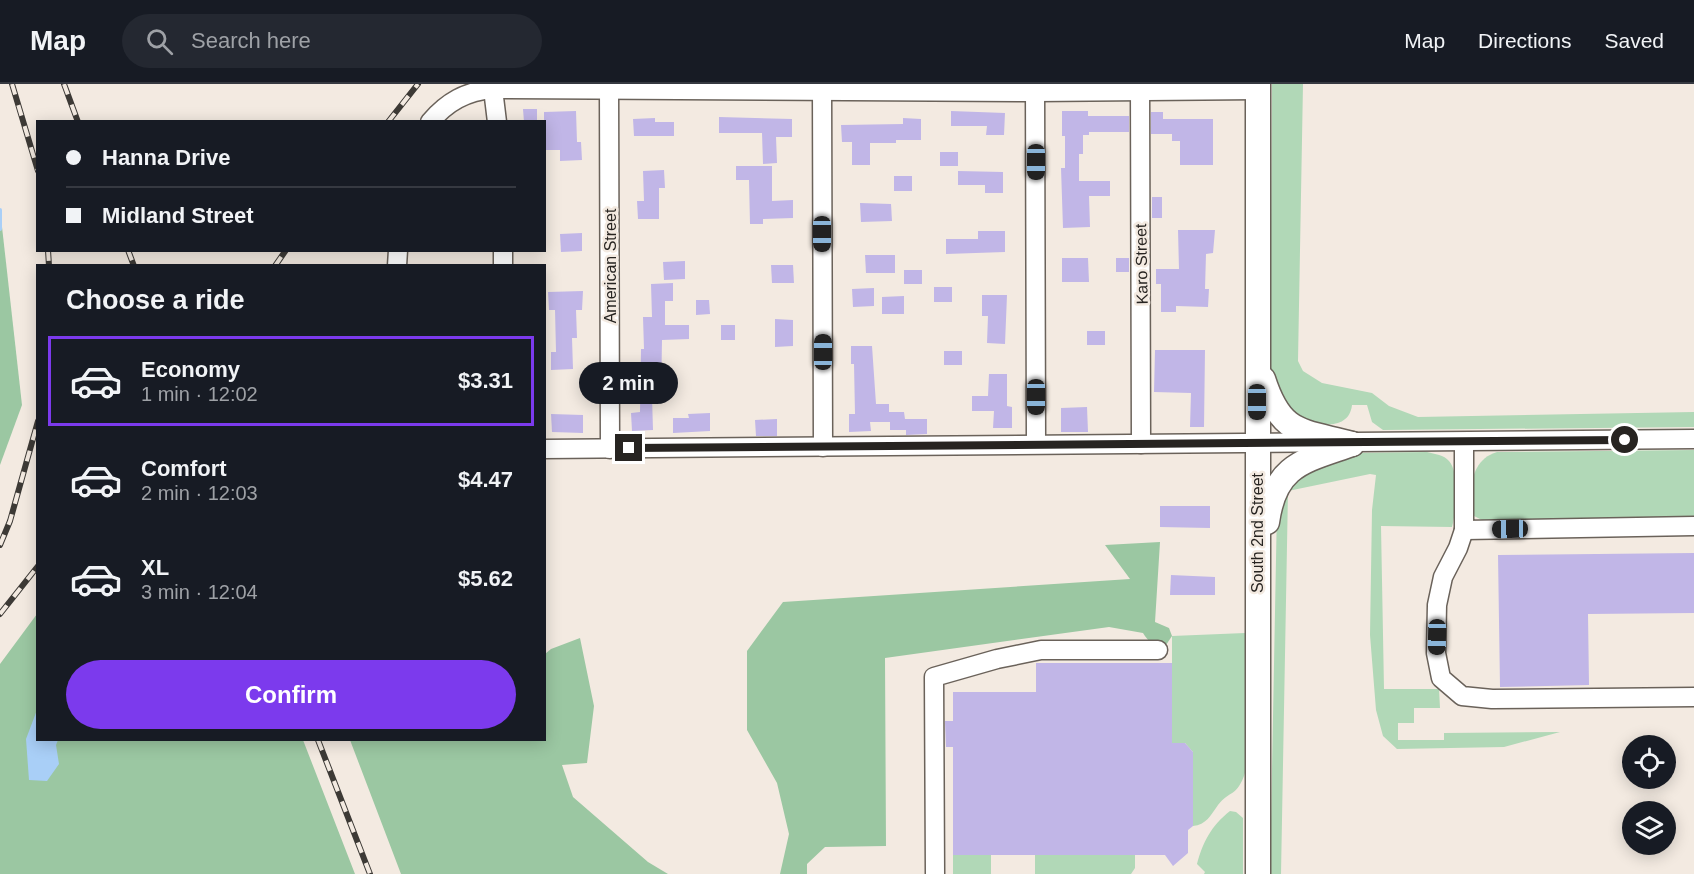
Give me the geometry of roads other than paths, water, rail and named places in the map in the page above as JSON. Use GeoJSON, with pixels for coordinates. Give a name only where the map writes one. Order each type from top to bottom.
{"type":"FeatureCollection","features":[{"type":"Feature","properties":{"kind":"main road","name":"South 2nd Street"},"geometry":{"type":"LineString","coordinates":[[1258,87],[1258,874]]}},
{"type":"Feature","properties":{"kind":"main road"},"geometry":{"type":"LineString","coordinates":[[1257,360],[1269,400],[1277,414],[1287,423],[1299,430],[1352,444]]}},
{"type":"Feature","properties":{"kind":"main road"},"geometry":{"type":"LineString","coordinates":[[1257,590],[1270,500],[1282,478],[1303,462],[1352,444]]}},
{"type":"Feature","properties":{"kind":"street"},"geometry":{"type":"LineString","coordinates":[[432,120],[452,100],[471,92],[493,89],[1258,87]]}},
{"type":"Feature","properties":{"kind":"street","name":"American Street"},"geometry":{"type":"LineString","coordinates":[[609,88],[610,448]]}},
{"type":"Feature","properties":{"kind":"street"},"geometry":{"type":"LineString","coordinates":[[822,88],[823,447]]}},
{"type":"Feature","properties":{"kind":"street"},"geometry":{"type":"LineString","coordinates":[[1036,88],[1036,444]]}},
{"type":"Feature","properties":{"kind":"street","name":"Karo Street"},"geometry":{"type":"LineString","coordinates":[[1140,88],[1141,444]]}},
{"type":"Feature","properties":{"kind":"street"},"geometry":{"type":"LineString","coordinates":[[493,89],[497,120]]}},
{"type":"Feature","properties":{"kind":"street"},"geometry":{"type":"LineString","coordinates":[[546,449],[1036,444],[1352,444],[1694,439]]}},
{"type":"Feature","properties":{"kind":"street"},"geometry":{"type":"LineString","coordinates":[[1464,443],[1464,530],[1443,577],[1437,605],[1436,653],[1441,678],[1461,696],[1492,699],[1694,697]]}},
{"type":"Feature","properties":{"kind":"street"},"geometry":{"type":"LineString","coordinates":[[1464,530],[1694,526]]}},
{"type":"Feature","properties":{"kind":"street"},"geometry":{"type":"LineString","coordinates":[[935,874],[934,677],[997,659],[1041,650],[1158,650]]}},
{"type":"Feature","properties":{"kind":"water"},"geometry":{"type":"Polygon","coordinates":[[[36,713],[36,741],[58,741],[56,745],[59,764],[47,781],[29,780],[26,739],[36,713]]]}},
{"type":"Feature","properties":{"kind":"waterway"},"geometry":{"type":"LineString","coordinates":[[0,210],[0,229]]}},
{"type":"Feature","properties":{"kind":"railway"},"geometry":{"type":"LineString","coordinates":[[12,84],[36,164]]}},
{"type":"Feature","properties":{"kind":"railway"},"geometry":{"type":"LineString","coordinates":[[64,84],[77,120]]}},
{"type":"Feature","properties":{"kind":"railway"},"geometry":{"type":"LineString","coordinates":[[390,120],[418,84]]}},
{"type":"Feature","properties":{"kind":"railway"},"geometry":{"type":"LineString","coordinates":[[48,252],[49,264]]}},
{"type":"Feature","properties":{"kind":"railway"},"geometry":{"type":"LineString","coordinates":[[129,252],[133,264]]}},
{"type":"Feature","properties":{"kind":"railway"},"geometry":{"type":"LineString","coordinates":[[276,264],[285,252]]}},
{"type":"Feature","properties":{"kind":"railway"},"geometry":{"type":"LineString","coordinates":[[0,545],[10,521],[36,428]]}},
{"type":"Feature","properties":{"kind":"railway"},"geometry":{"type":"LineString","coordinates":[[0,614],[36,569]]}},
{"type":"Feature","properties":{"kind":"railway"},"geometry":{"type":"LineString","coordinates":[[318,741],[370,874]]}}]}
